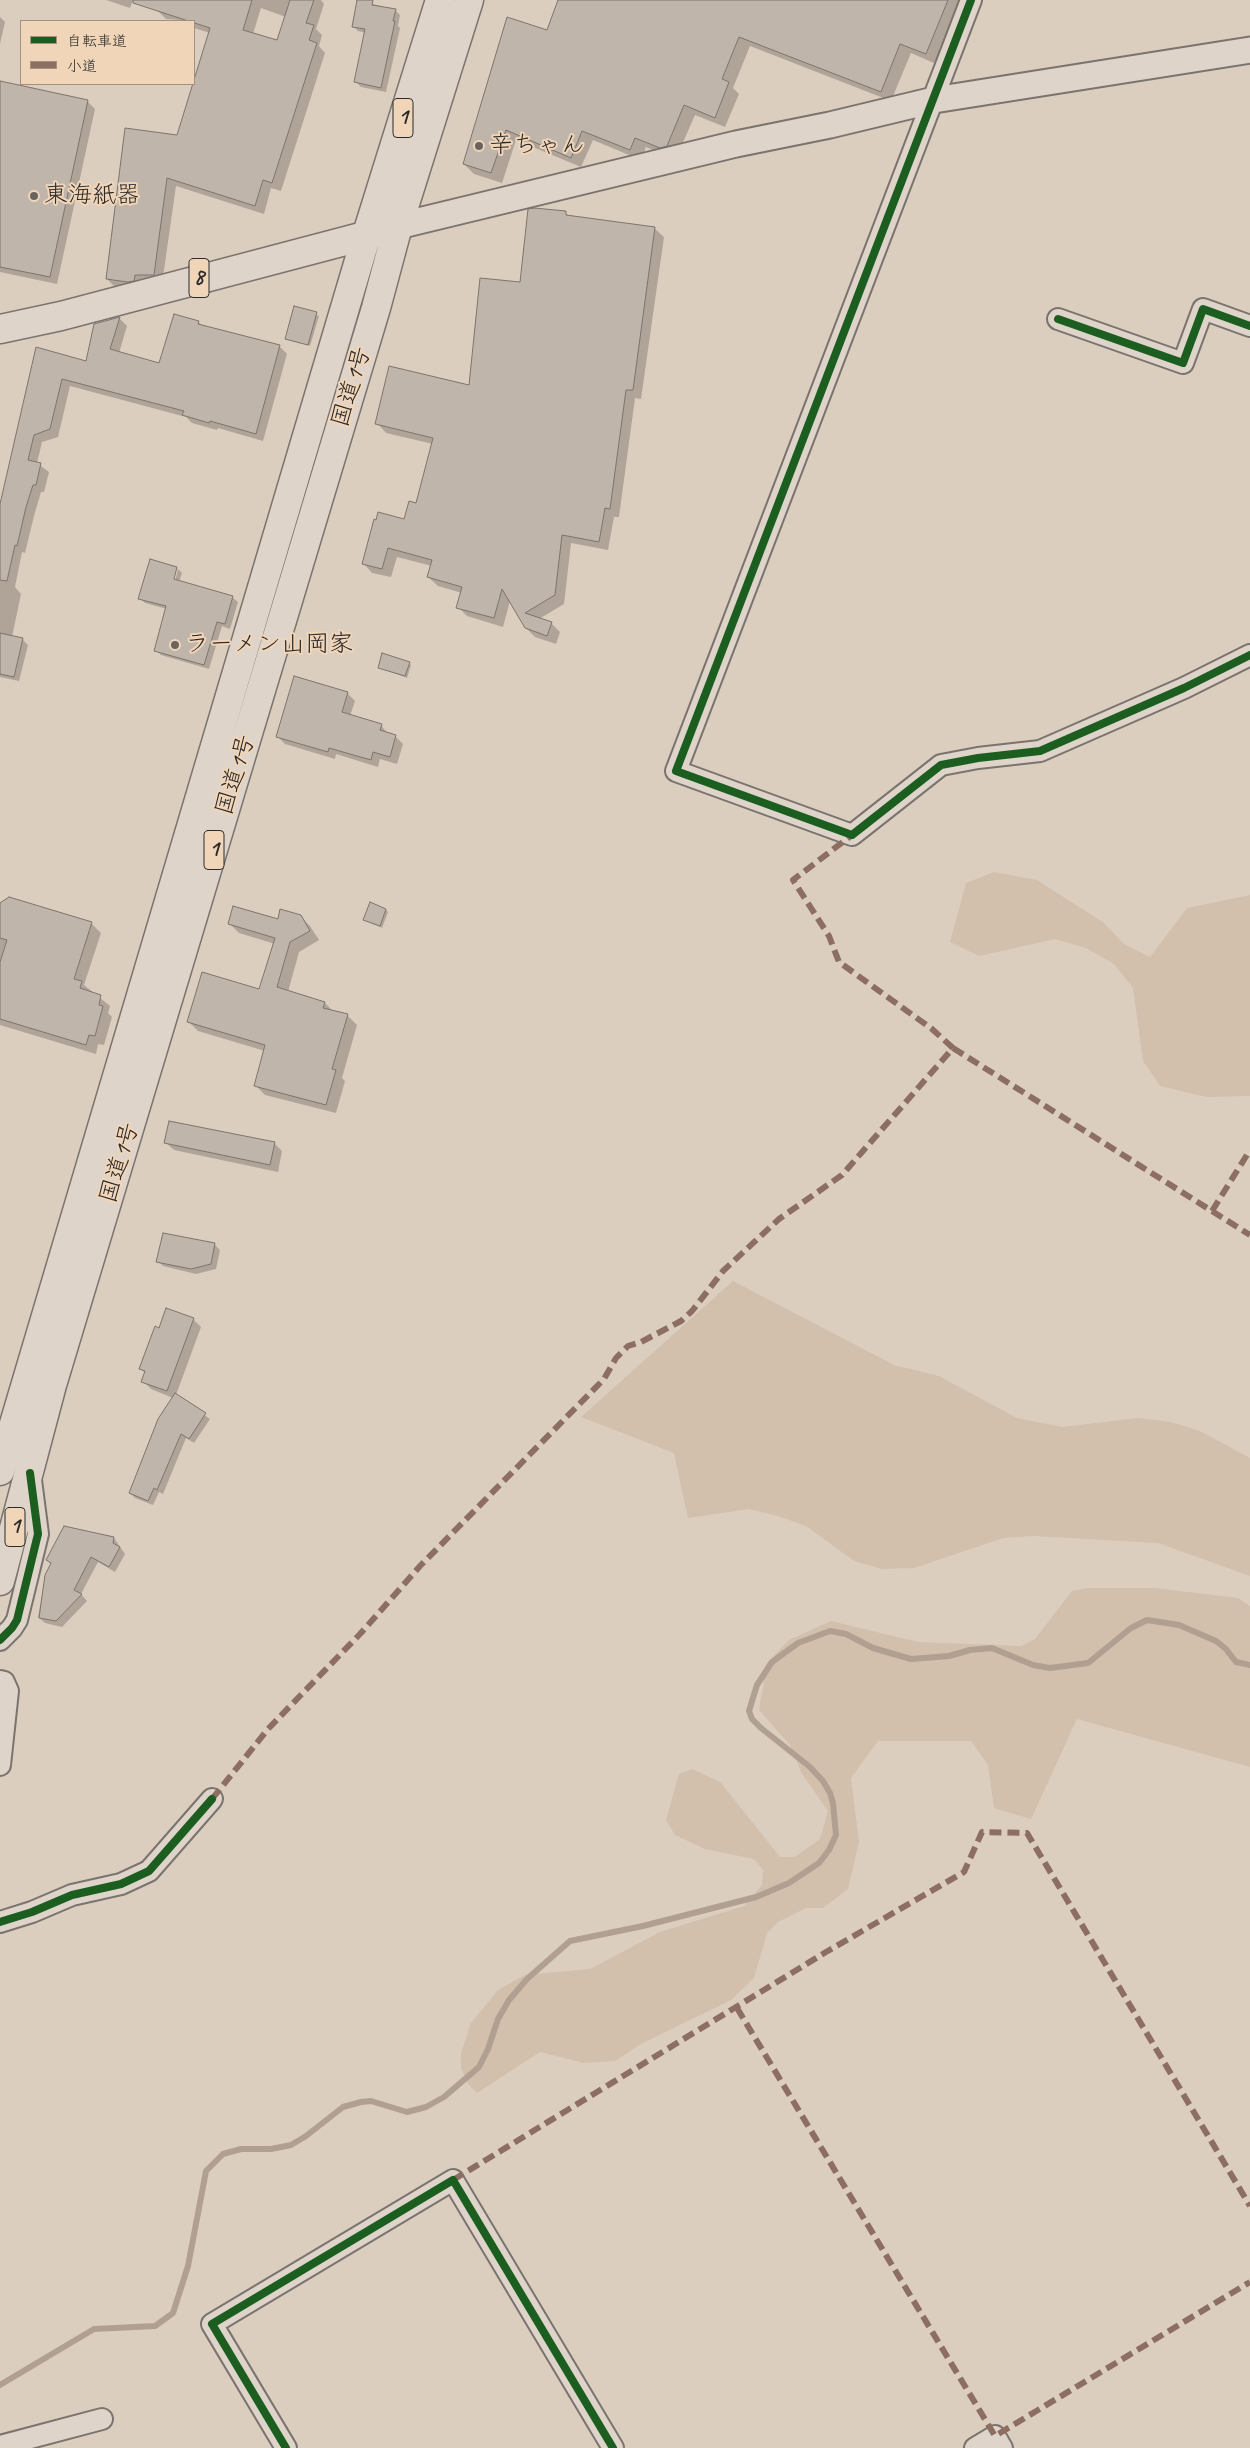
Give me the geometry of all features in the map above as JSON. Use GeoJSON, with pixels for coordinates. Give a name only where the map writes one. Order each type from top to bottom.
{"type":"FeatureCollection","features":[{"type":"Feature","properties":{"kind":"main road","name":"国道1号"},"geometry":{"type":"LineString","coordinates":[[0,1471],[366,237],[440,0]]}},
{"type":"Feature","properties":{"kind":"main road","name":"国道1号"},"geometry":{"type":"LineString","coordinates":[[0,1581],[52,1384],[376,308],[398,226],[468,0]]}},
{"type":"Feature","properties":{"kind":"main road","name":"8"},"geometry":{"type":"LineString","coordinates":[[0,329],[366,237],[398,226]]}},
{"type":"Feature","properties":{"kind":"main road"},"geometry":{"type":"LineString","coordinates":[[268,571],[295,578]]}},
{"type":"Feature","properties":{"kind":"main road"},"geometry":{"type":"LineString","coordinates":[[160,936],[186,943]]}},
{"type":"Feature","properties":{"kind":"main road"},"geometry":{"type":"LineString","coordinates":[[132,1029],[158,1035]]}},
{"type":"Feature","properties":{"kind":"street"},"geometry":{"type":"LineString","coordinates":[[971,0],[676,771],[852,835],[941,765],[978,758],[1040,751],[1184,688],[1250,655]]}},
{"type":"Feature","properties":{"kind":"street"},"geometry":{"type":"LineString","coordinates":[[398,226],[736,144],[830,125],[934,100],[1250,50]]}},
{"type":"Feature","properties":{"kind":"street"},"geometry":{"type":"LineString","coordinates":[[1058,320],[1183,363],[1204,309],[1250,326]]}},
{"type":"Feature","properties":{"kind":"street"},"geometry":{"type":"LineString","coordinates":[[0,1640],[17,1620],[38,1534],[30,1473]]}},
{"type":"Feature","properties":{"kind":"street"},"geometry":{"type":"LineString","coordinates":[[0,1765],[8,1691],[2,1681]]}},
{"type":"Feature","properties":{"kind":"street"},"geometry":{"type":"LineString","coordinates":[[0,1922],[32,1912],[72,1895],[121,1884],[149,1871],[212,1799]]}},
{"type":"Feature","properties":{"kind":"street"},"geometry":{"type":"LineString","coordinates":[[286,2448],[212,2324],[453,2180],[613,2448]]}},
{"type":"Feature","properties":{"kind":"street"},"geometry":{"type":"LineString","coordinates":[[0,2446],[102,2418]]}},
{"type":"Feature","properties":{"kind":"street"},"geometry":{"type":"LineString","coordinates":[[975,2448],[995,2436],[1002,2448]]}},
{"type":"Feature","properties":{"kind":"shaded area"},"geometry":{"type":"Polygon","coordinates":[[[994,872],[1037,880],[1104,923],[1124,944],[1150,957],[1187,908],[1250,895],[1250,1096],[1207,1097],[1160,1086],[1143,1061],[1133,988],[1114,964],[1086,948],[1055,939],[979,956],[950,942],[966,883],[994,872]]]}},
{"type":"Feature","properties":{"kind":"shaded area"},"geometry":{"type":"Polygon","coordinates":[[[733,1281],[894,1365],[939,1376],[1017,1418],[1062,1427],[1138,1418],[1171,1422],[1200,1431],[1250,1458],[1250,1576],[1158,1543],[1033,1536],[1003,1538],[914,1568],[882,1569],[854,1561],[806,1526],[778,1516],[749,1509],[688,1518],[674,1453],[581,1417],[733,1281]]]}},
{"type":"Feature","properties":{"kind":"shaded area"},"geometry":{"type":"Polygon","coordinates":[[[1087,1588],[1155,1588],[1238,1598],[1250,1606],[1250,1767],[1077,1719],[1031,1819],[994,1808],[988,1765],[971,1741],[878,1741],[851,1778],[859,1842],[848,1889],[823,1908],[806,1908],[778,1922],[767,1933],[754,1978],[731,2000],[641,2044],[615,2061],[584,2063],[540,2052],[477,2093],[468,2084],[461,2068],[461,2053],[471,2023],[498,1990],[525,1975],[590,1969],[660,1932],[744,1906],[762,1885],[763,1870],[754,1859],[705,1849],[675,1835],[666,1820],[679,1774],[692,1769],[720,1782],[780,1857],[795,1857],[820,1839],[828,1811],[802,1774],[790,1745],[759,1710],[767,1663],[789,1640],[831,1621],[918,1642],[1021,1646],[1035,1639],[1072,1591],[1087,1588]]]}},
{"type":"Feature","properties":{"kind":"building"},"geometry":{"type":"Polygon","coordinates":[[[133,0],[252,0],[243,30],[277,40],[290,0],[314,0],[306,23],[314,25],[309,40],[317,43],[272,183],[263,180],[255,206],[167,178],[154,275],[135,275],[134,281],[128,282],[106,279],[125,128],[177,135],[192,85],[195,85],[195,77],[210,28],[195,23],[195,20],[185,20],[133,3],[133,0]]]}},
{"type":"Feature","properties":{"kind":"building"},"geometry":{"type":"Polygon","coordinates":[[[357,0],[373,0],[372,5],[396,9],[381,88],[354,82],[365,29],[352,27],[357,0]]]}},
{"type":"Feature","properties":{"kind":"building"},"geometry":{"type":"Polygon","coordinates":[[[558,0],[948,0],[926,54],[900,44],[881,92],[739,37],[722,79],[729,82],[715,118],[684,105],[667,146],[660,148],[635,138],[630,150],[582,131],[571,158],[506,130],[491,173],[463,164],[507,17],[547,30],[558,0]]]}},
{"type":"Feature","properties":{"kind":"building","name":"東海紙器"},"geometry":{"type":"Polygon","coordinates":[[[0,81],[88,100],[50,277],[0,267],[0,81]]]}},
{"type":"Feature","properties":{"kind":"building"},"geometry":{"type":"Polygon","coordinates":[[[528,209],[566,211],[566,215],[655,227],[633,390],[626,390],[610,509],[605,508],[599,542],[562,535],[555,595],[525,613],[552,622],[547,636],[525,628],[502,589],[494,618],[456,608],[462,587],[427,577],[432,560],[388,548],[382,569],[362,564],[374,519],[376,520],[378,512],[404,519],[409,501],[416,503],[433,438],[375,424],[389,366],[469,385],[480,278],[520,282],[528,209]]]}},
{"type":"Feature","properties":{"kind":"building"},"geometry":{"type":"Polygon","coordinates":[[[294,306],[317,312],[308,345],[285,339],[294,306]]]}},
{"type":"Feature","properties":{"kind":"building"},"geometry":{"type":"Polygon","coordinates":[[[174,314],[199,321],[198,324],[280,345],[256,434],[182,415],[184,411],[62,379],[50,429],[34,435],[28,460],[41,463],[36,485],[33,485],[26,507],[7,581],[0,580],[0,504],[36,347],[86,361],[94,324],[120,317],[110,349],[159,363],[174,314]]]}},
{"type":"Feature","properties":{"kind":"building"},"geometry":{"type":"Polygon","coordinates":[[[150,559],[177,567],[174,579],[233,596],[225,624],[217,622],[204,665],[154,651],[166,606],[138,599],[150,559]]]}},
{"type":"Feature","properties":{"kind":"building"},"geometry":{"type":"Polygon","coordinates":[[[0,633],[23,638],[14,677],[0,674],[0,633]]]}},
{"type":"Feature","properties":{"kind":"building"},"geometry":{"type":"Polygon","coordinates":[[[382,653],[410,662],[405,676],[378,668],[382,653]]]}},
{"type":"Feature","properties":{"kind":"building"},"geometry":{"type":"Polygon","coordinates":[[[294,676],[348,692],[342,712],[382,724],[380,730],[396,735],[390,757],[373,752],[371,760],[329,748],[328,752],[276,737],[294,676]]]}},
{"type":"Feature","properties":{"kind":"building"},"geometry":{"type":"Polygon","coordinates":[[[9,897],[92,922],[74,979],[82,981],[80,988],[101,995],[99,1005],[103,1006],[95,1036],[89,1035],[86,1045],[0,1019],[0,962],[7,940],[0,938],[0,903],[9,897]]]}},
{"type":"Feature","properties":{"kind":"building"},"geometry":{"type":"Polygon","coordinates":[[[370,902],[386,909],[380,926],[363,920],[370,902]]]}},
{"type":"Feature","properties":{"kind":"building"},"geometry":{"type":"Polygon","coordinates":[[[233,906],[278,919],[280,909],[301,915],[310,931],[290,942],[277,987],[325,1002],[323,1008],[348,1014],[332,1069],[336,1070],[326,1105],[254,1086],[265,1045],[187,1022],[202,972],[259,989],[275,938],[228,924],[233,906]]]}},
{"type":"Feature","properties":{"kind":"building"},"geometry":{"type":"Polygon","coordinates":[[[169,1121],[275,1142],[270,1165],[164,1143],[169,1121]]]}},
{"type":"Feature","properties":{"kind":"building"},"geometry":{"type":"Polygon","coordinates":[[[163,1233],[215,1243],[211,1264],[191,1269],[156,1262],[163,1233]]]}},
{"type":"Feature","properties":{"kind":"building"},"geometry":{"type":"Polygon","coordinates":[[[166,1308],[194,1318],[167,1391],[141,1382],[145,1371],[139,1369],[155,1326],[159,1328],[166,1308]]]}},
{"type":"Feature","properties":{"kind":"building"},"geometry":{"type":"Polygon","coordinates":[[[175,1393],[206,1413],[189,1439],[181,1434],[157,1490],[154,1488],[148,1501],[129,1493],[158,1419],[175,1393]]]}},
{"type":"Feature","properties":{"kind":"building"},"geometry":{"type":"Polygon","coordinates":[[[64,1526],[114,1537],[113,1543],[120,1547],[109,1567],[91,1557],[74,1590],[82,1594],[56,1621],[39,1618],[45,1575],[51,1563],[46,1560],[64,1526]]]}},
{"type":"Feature","properties":{"kind":"waterway"},"geometry":{"type":"LineString","coordinates":[[0,2385],[94,2329],[155,2326],[173,2313],[188,2266],[206,2171],[223,2154],[241,2149],[271,2149],[291,2145],[306,2136],[343,2107],[361,2102],[371,2101],[407,2112],[426,2107],[444,2097],[479,2067],[488,2049],[498,2019],[509,2000],[527,1979],[570,1941],[643,1926],[756,1897],[789,1883],[819,1863],[829,1850],[836,1835],[833,1803],[830,1793],[823,1781],[810,1767],[761,1728],[752,1719],[749,1711],[757,1685],[772,1662],[798,1643],[830,1631],[846,1634],[873,1648],[911,1659],[949,1656],[970,1650],[992,1648],[1033,1665],[1050,1668],[1088,1663],[1131,1628],[1147,1620],[1179,1625],[1216,1641],[1226,1649],[1236,1662],[1250,1665]]}},
{"type":"Feature","properties":{"kind":"marked path"},"geometry":{"type":"LineString","coordinates":[[212,1799],[268,1729],[360,1634],[420,1566],[604,1379],[616,1358],[628,1346],[641,1342],[681,1321],[692,1311],[723,1271],[779,1219],[842,1175],[953,1048],[932,1029],[839,962],[829,936],[793,880],[852,835]]}},
{"type":"Feature","properties":{"kind":"marked path"},"geometry":{"type":"LineString","coordinates":[[953,1048],[1250,1235]]}},
{"type":"Feature","properties":{"kind":"marked path"},"geometry":{"type":"LineString","coordinates":[[1212,1211],[1250,1150]]}},
{"type":"Feature","properties":{"kind":"marked path"},"geometry":{"type":"LineString","coordinates":[[453,2180],[826,1952],[964,1872],[982,1832],[1027,1833],[1250,2206]]}},
{"type":"Feature","properties":{"kind":"marked path"},"geometry":{"type":"LineString","coordinates":[[737,2008],[995,2436],[1250,2282]]}},
{"type":"Feature","properties":{"kind":"cycle path"},"geometry":{"type":"LineString","coordinates":[[971,0],[676,771],[852,835],[941,765],[978,758],[1040,751],[1184,688],[1250,655]]}},
{"type":"Feature","properties":{"kind":"cycle path"},"geometry":{"type":"LineString","coordinates":[[1058,319],[1183,363],[1203,309],[1250,326]]}},
{"type":"Feature","properties":{"kind":"cycle path"},"geometry":{"type":"LineString","coordinates":[[0,1640],[17,1620],[38,1534],[30,1473]]}},
{"type":"Feature","properties":{"kind":"cycle path"},"geometry":{"type":"LineString","coordinates":[[0,1922],[32,1912],[72,1895],[121,1884],[149,1871],[212,1799]]}},
{"type":"Feature","properties":{"kind":"cycle path"},"geometry":{"type":"LineString","coordinates":[[286,2448],[212,2324],[453,2180],[613,2448]]}},
{"type":"Feature","properties":{"kind":"place","name":"辛ちゃん"},"geometry":{"type":"Point","coordinates":[479,146]}},
{"type":"Feature","properties":{"kind":"place","name":"東海紙器"},"geometry":{"type":"Point","coordinates":[34,196]}},
{"type":"Feature","properties":{"kind":"place","name":"ラーメン山岡家"},"geometry":{"type":"Point","coordinates":[175,645]}}]}
